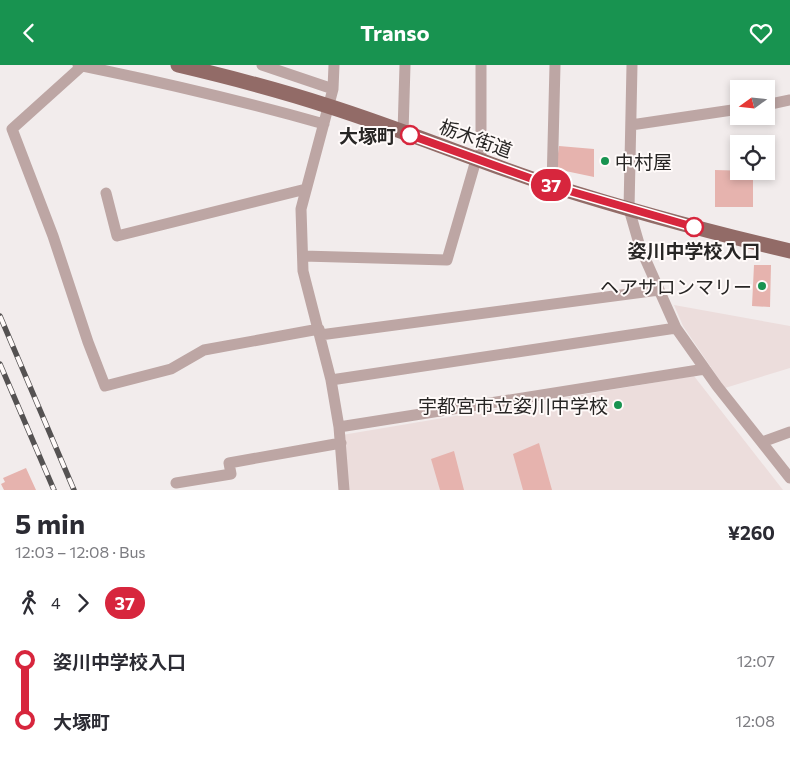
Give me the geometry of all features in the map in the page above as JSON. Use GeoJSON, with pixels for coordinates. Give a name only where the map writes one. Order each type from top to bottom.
{"type":"FeatureCollection","features":[{"type":"Feature","properties":{"kind":"main road","name":"栃木街道"},"geometry":{"type":"LineString","coordinates":[[178,65],[329,106],[552,186],[694,227],[790,251]]}},
{"type":"Feature","properties":{"kind":"street"},"geometry":{"type":"LineString","coordinates":[[324,124],[212,93],[80,65],[12,129],[53,236],[88,343],[105,387],[171,369],[204,350],[319,332],[659,290]]}},
{"type":"Feature","properties":{"kind":"street"},"geometry":{"type":"LineString","coordinates":[[262,65],[334,89]]}},
{"type":"Feature","properties":{"kind":"street"},"geometry":{"type":"LineString","coordinates":[[334,65],[334,89],[301,209],[302,257],[303,271],[331,380],[341,443],[344,490]]}},
{"type":"Feature","properties":{"kind":"street"},"geometry":{"type":"LineString","coordinates":[[403,133],[405,65]]}},
{"type":"Feature","properties":{"kind":"street"},"geometry":{"type":"LineString","coordinates":[[302,257],[447,260],[478,161],[481,65]]}},
{"type":"Feature","properties":{"kind":"street"},"geometry":{"type":"LineString","coordinates":[[552,186],[554,65]]}},
{"type":"Feature","properties":{"kind":"street"},"geometry":{"type":"LineString","coordinates":[[632,65],[629,209],[640,247],[676,328],[790,478]]}},
{"type":"Feature","properties":{"kind":"street"},"geometry":{"type":"LineString","coordinates":[[775,104],[790,101]]}},
{"type":"Feature","properties":{"kind":"street"},"geometry":{"type":"LineString","coordinates":[[631,125],[730,110]]}},
{"type":"Feature","properties":{"kind":"street"},"geometry":{"type":"LineString","coordinates":[[106,193],[117,236],[306,189]]}},
{"type":"Feature","properties":{"kind":"street"},"geometry":{"type":"LineString","coordinates":[[331,380],[676,328]]}},
{"type":"Feature","properties":{"kind":"street"},"geometry":{"type":"LineString","coordinates":[[339,427],[706,369]]}},
{"type":"Feature","properties":{"kind":"street"},"geometry":{"type":"LineString","coordinates":[[762,442],[790,433]]}},
{"type":"Feature","properties":{"kind":"street"},"geometry":{"type":"LineString","coordinates":[[176,483],[231,473],[229,463],[341,443]]}},
{"type":"Feature","properties":{"kind":"shaded area"},"geometry":{"type":"Polygon","coordinates":[[[674,305],[790,326],[790,368],[725,388],[683,326],[674,305]]]}},
{"type":"Feature","properties":{"kind":"shaded area","name":"宇都宮市立姿川中学校"},"geometry":{"type":"Polygon","coordinates":[[[694,376],[783,490],[348,490],[342,435],[694,376]]]}},
{"type":"Feature","properties":{"kind":"building"},"geometry":{"type":"Polygon","coordinates":[[[559,146],[594,149],[594,177],[556,169],[559,146]]]}},
{"type":"Feature","properties":{"kind":"building"},"geometry":{"type":"Polygon","coordinates":[[[715,170],[730,170],[730,180],[753,180],[753,207],[715,207],[715,170]]]}},
{"type":"Feature","properties":{"kind":"building","name":"ヘアサロンマリー"},"geometry":{"type":"Polygon","coordinates":[[[754,265],[771,265],[770,307],[752,306],[754,265]]]}},
{"type":"Feature","properties":{"kind":"building"},"geometry":{"type":"Polygon","coordinates":[[[539,443],[552,490],[523,490],[513,454],[539,443]]]}},
{"type":"Feature","properties":{"kind":"building"},"geometry":{"type":"Polygon","coordinates":[[[454,451],[464,490],[440,490],[431,459],[454,451]]]}},
{"type":"Feature","properties":{"kind":"building"},"geometry":{"type":"Polygon","coordinates":[[[26,468],[36,490],[4,490],[1,484],[5,482],[3,478],[26,468]]]}},
{"type":"Feature","properties":{"kind":"railway"},"geometry":{"type":"LineString","coordinates":[[0,316],[74,490]]}},
{"type":"Feature","properties":{"kind":"railway"},"geometry":{"type":"LineString","coordinates":[[0,364],[54,490]]}},
{"type":"Feature","properties":{"kind":"bus line","name":"37"},"geometry":{"type":"LineString","coordinates":[[410,135],[552,186],[694,227]]}},
{"type":"Feature","properties":{"kind":"place","name":"大塚町"},"geometry":{"type":"Point","coordinates":[410,135]}},
{"type":"Feature","properties":{"kind":"place","name":"中村屋"},"geometry":{"type":"Point","coordinates":[605,161]}},
{"type":"Feature","properties":{"kind":"place","name":"姿川中学校入口"},"geometry":{"type":"Point","coordinates":[694,227]}},
{"type":"Feature","properties":{"kind":"place","name":"ヘアサロンマリー"},"geometry":{"type":"Point","coordinates":[762,286]}},
{"type":"Feature","properties":{"kind":"place","name":"宇都宮市立姿川中学校"},"geometry":{"type":"Point","coordinates":[618,405]}}]}
